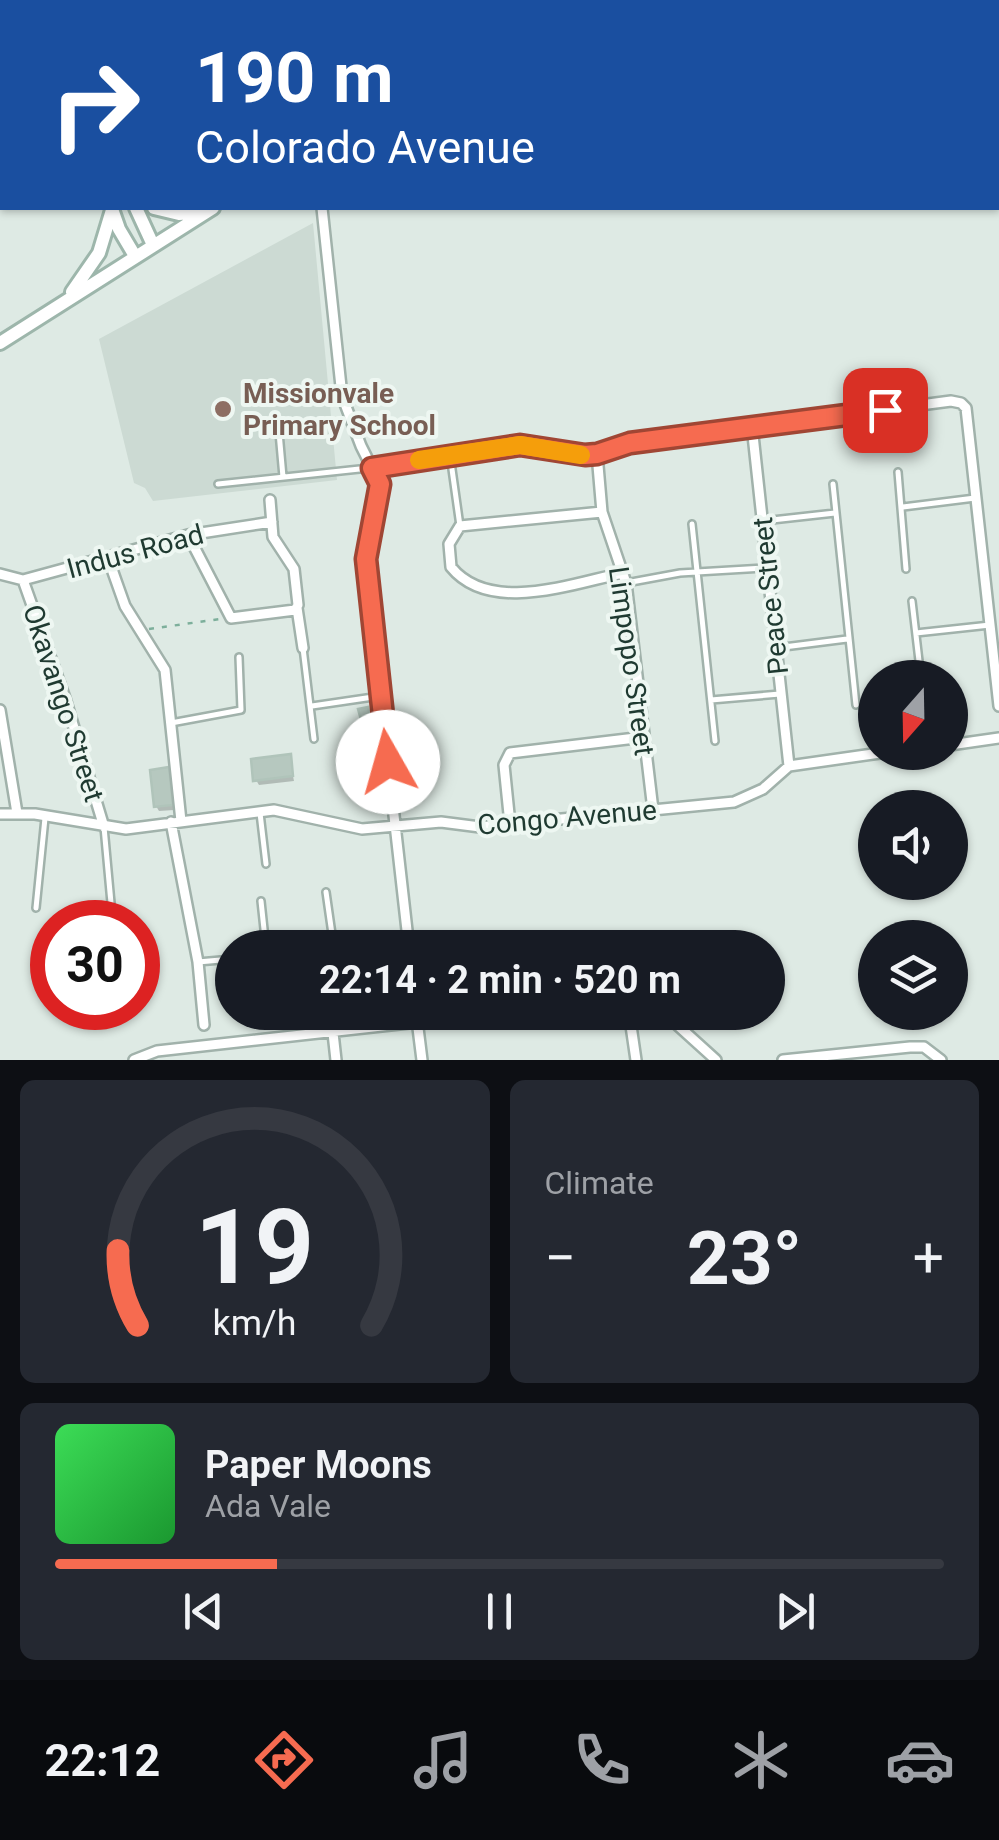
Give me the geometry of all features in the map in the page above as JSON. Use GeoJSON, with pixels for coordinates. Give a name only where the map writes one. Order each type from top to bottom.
{"type":"FeatureCollection","features":[{"type":"Feature","properties":{"kind":"main road"},"geometry":{"type":"LineString","coordinates":[[60,305],[90,269],[111,210]]}},
{"type":"Feature","properties":{"kind":"main road"},"geometry":{"type":"LineString","coordinates":[[113,210],[135,256]]}},
{"type":"Feature","properties":{"kind":"main road"},"geometry":{"type":"LineString","coordinates":[[137,210],[153,245]]}},
{"type":"Feature","properties":{"kind":"main road"},"geometry":{"type":"LineString","coordinates":[[162,210],[178,214],[204,210]]}},
{"type":"Feature","properties":{"kind":"main road"},"geometry":{"type":"LineString","coordinates":[[0,343],[209,210]]}},
{"type":"Feature","properties":{"kind":"street"},"geometry":{"type":"LineString","coordinates":[[322,210],[342,396],[350,423],[380,484],[366,559],[407,930]]}},
{"type":"Feature","properties":{"kind":"street"},"geometry":{"type":"LineString","coordinates":[[372,468],[520,445],[597,454],[630,443],[752,426],[951,401],[964,405],[999,706]]}},
{"type":"Feature","properties":{"kind":"street","name":"Peace Street"},"geometry":{"type":"LineString","coordinates":[[752,426],[789,766]]}},
{"type":"Feature","properties":{"kind":"street","name":"Limpopo Street"},"geometry":{"type":"LineString","coordinates":[[597,454],[602,512],[624,578],[653,810]]}},
{"type":"Feature","properties":{"kind":"street"},"geometry":{"type":"LineString","coordinates":[[270,500],[273,537],[294,570],[303,648]]}},
{"type":"Feature","properties":{"kind":"street"},"geometry":{"type":"LineString","coordinates":[[602,512],[460,526],[449,544],[451,566],[464,578],[488,589],[527,592],[624,578]]}},
{"type":"Feature","properties":{"kind":"street","name":"Indus Road"},"geometry":{"type":"LineString","coordinates":[[0,574],[23,580],[188,535],[272,522]]}},
{"type":"Feature","properties":{"kind":"street"},"geometry":{"type":"LineString","coordinates":[[188,535],[231,618],[297,608]]}},
{"type":"Feature","properties":{"kind":"street"},"geometry":{"type":"LineString","coordinates":[[108,558],[125,606],[165,670],[176,822],[204,1025]]}},
{"type":"Feature","properties":{"kind":"street","name":"Okavango Street"},"geometry":{"type":"LineString","coordinates":[[23,580],[104,826]]}},
{"type":"Feature","properties":{"kind":"street"},"geometry":{"type":"LineString","coordinates":[[0,710],[17,814]]}},
{"type":"Feature","properties":{"kind":"street"},"geometry":{"type":"LineString","coordinates":[[510,824],[504,764],[510,753],[644,737]]}},
{"type":"Feature","properties":{"kind":"street"},"geometry":{"type":"LineString","coordinates":[[968,742],[999,738]]}},
{"type":"Feature","properties":{"kind":"street","name":"Congo Avenue"},"geometry":{"type":"LineString","coordinates":[[0,814],[45,815],[126,829],[260,810],[288,812],[348,827],[441,822],[472,827],[746,798],[789,766],[858,756]]}},
{"type":"Feature","properties":{"kind":"street"},"geometry":{"type":"LineString","coordinates":[[134,1060],[157,1052],[350,1030]]}},
{"type":"Feature","properties":{"kind":"street"},"geometry":{"type":"LineString","coordinates":[[418,1030],[422,1060]]}},
{"type":"Feature","properties":{"kind":"street"},"geometry":{"type":"LineString","coordinates":[[632,1030],[636,1060]]}},
{"type":"Feature","properties":{"kind":"street"},"geometry":{"type":"LineString","coordinates":[[684,1030],[716,1060]]}},
{"type":"Feature","properties":{"kind":"street"},"geometry":{"type":"LineString","coordinates":[[334,1033],[336,1060]]}},
{"type":"Feature","properties":{"kind":"street"},"geometry":{"type":"LineString","coordinates":[[783,1060],[910,1046],[924,1047],[941,1060]]}},
{"type":"Feature","properties":{"kind":"street"},"geometry":{"type":"LineString","coordinates":[[207,1047],[208,1060]]}},
{"type":"Feature","properties":{"kind":"lane"},"geometry":{"type":"LineString","coordinates":[[278,421],[283,477]]}},
{"type":"Feature","properties":{"kind":"lane"},"geometry":{"type":"LineString","coordinates":[[450,455],[460,526]]}},
{"type":"Feature","properties":{"kind":"lane"},"geometry":{"type":"LineString","coordinates":[[218,484],[372,468]]}},
{"type":"Feature","properties":{"kind":"lane"},"geometry":{"type":"LineString","coordinates":[[898,472],[906,569]]}},
{"type":"Feature","properties":{"kind":"lane"},"geometry":{"type":"LineString","coordinates":[[832,484],[856,704]]}},
{"type":"Feature","properties":{"kind":"lane"},"geometry":{"type":"LineString","coordinates":[[902,507],[975,498]]}},
{"type":"Feature","properties":{"kind":"lane"},"geometry":{"type":"LineString","coordinates":[[762,521],[835,513]]}},
{"type":"Feature","properties":{"kind":"lane"},"geometry":{"type":"LineString","coordinates":[[692,524],[715,741]]}},
{"type":"Feature","properties":{"kind":"lane"},"geometry":{"type":"LineString","coordinates":[[624,578],[766,568]]}},
{"type":"Feature","properties":{"kind":"lane"},"geometry":{"type":"LineString","coordinates":[[912,601],[919,660]]}},
{"type":"Feature","properties":{"kind":"lane"},"geometry":{"type":"LineString","coordinates":[[916,633],[990,625]]}},
{"type":"Feature","properties":{"kind":"lane"},"geometry":{"type":"LineString","coordinates":[[776,648],[849,638]]}},
{"type":"Feature","properties":{"kind":"lane"},"geometry":{"type":"LineString","coordinates":[[303,648],[314,739]]}},
{"type":"Feature","properties":{"kind":"lane"},"geometry":{"type":"LineString","coordinates":[[171,723],[241,710],[238,658]]}},
{"type":"Feature","properties":{"kind":"lane"},"geometry":{"type":"LineString","coordinates":[[711,700],[780,694]]}},
{"type":"Feature","properties":{"kind":"lane"},"geometry":{"type":"LineString","coordinates":[[312,706],[380,696]]}},
{"type":"Feature","properties":{"kind":"lane"},"geometry":{"type":"LineString","coordinates":[[260,810],[266,864]]}},
{"type":"Feature","properties":{"kind":"lane"},"geometry":{"type":"LineString","coordinates":[[37,900],[45,815]]}},
{"type":"Feature","properties":{"kind":"lane"},"geometry":{"type":"LineString","coordinates":[[104,826],[112,900]]}},
{"type":"Feature","properties":{"kind":"lane"},"geometry":{"type":"LineString","coordinates":[[326,892],[333,930]]}},
{"type":"Feature","properties":{"kind":"lane"},"geometry":{"type":"LineString","coordinates":[[261,901],[264,930]]}},
{"type":"Feature","properties":{"kind":"lane"},"geometry":{"type":"LineString","coordinates":[[198,962],[215,960]]}},
{"type":"Feature","properties":{"kind":"lane"},"geometry":{"type":"LineString","coordinates":[[204,1025],[207,1047]]}},
{"type":"Feature","properties":{"kind":"path"},"geometry":{"type":"LineString","coordinates":[[140,630],[231,618]]}},
{"type":"Feature","properties":{"kind":"shaded area","name":"Missionvale Primary School"},"geometry":{"type":"Polygon","coordinates":[[[313,223],[337,480],[153,501],[145,488],[134,483],[99,339],[313,223]]]}},
{"type":"Feature","properties":{"kind":"building"},"geometry":{"type":"Polygon","coordinates":[[[368,707],[370,718],[361,720],[358,709],[368,707]]]}},
{"type":"Feature","properties":{"kind":"building"},"geometry":{"type":"Polygon","coordinates":[[[411,731],[413,741],[403,743],[400,734],[411,731]]]}},
{"type":"Feature","properties":{"kind":"building"},"geometry":{"type":"Polygon","coordinates":[[[291,754],[293,776],[253,781],[251,759],[291,754]]]}},
{"type":"Feature","properties":{"kind":"building"},"geometry":{"type":"Polygon","coordinates":[[[169,767],[173,805],[154,807],[150,770],[169,767]]]}},
{"type":"Feature","properties":{"kind":"slow traffic"},"geometry":{"type":"LineString","coordinates":[[419,460],[520,445],[581,455]]}},
{"type":"Feature","properties":{"kind":"place","name":"Missionvale Primary School"},"geometry":{"type":"Point","coordinates":[223,409]}},
{"type":"Feature","properties":{"kind":"route"},"geometry":{"type":"LineString","coordinates":[[388,762],[366,559],[380,495],[378,476],[372,468],[520,445],[597,454],[630,443],[885,410]]}}]}
